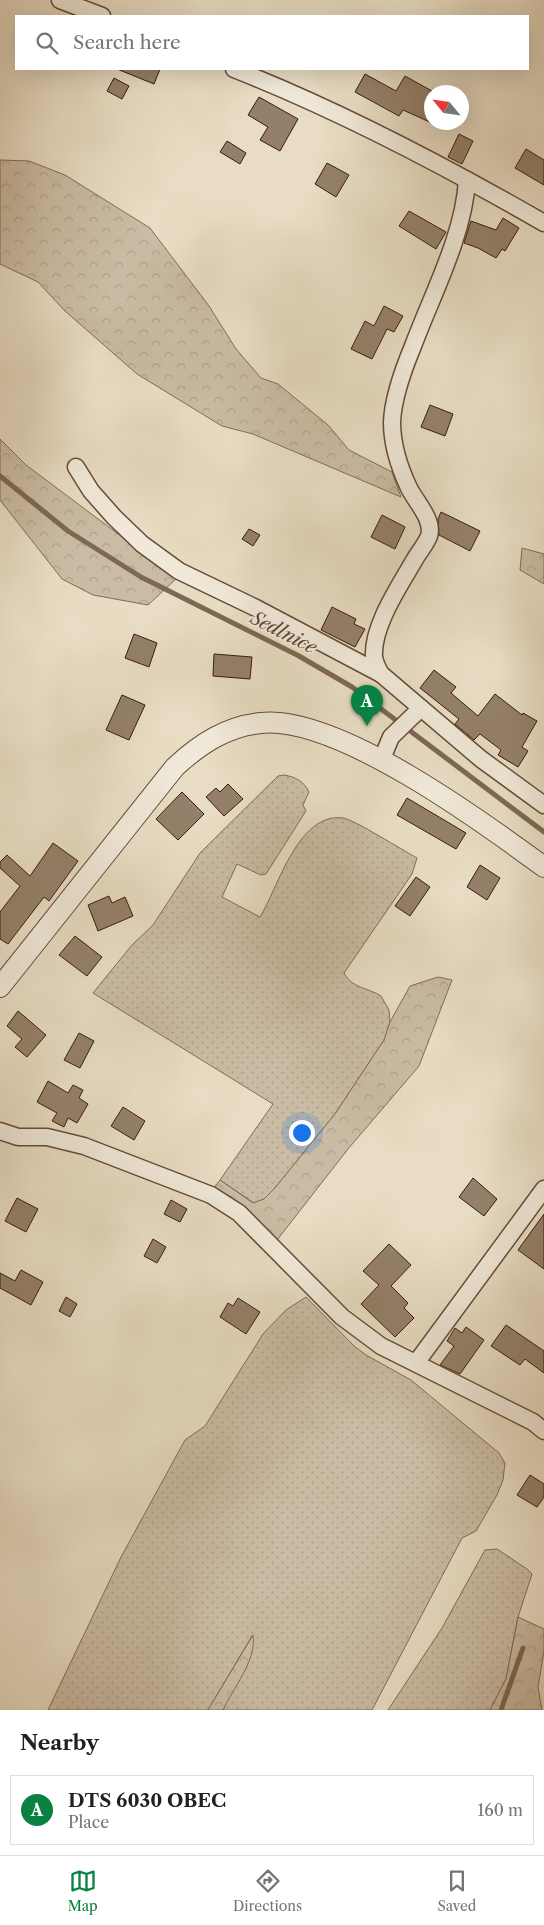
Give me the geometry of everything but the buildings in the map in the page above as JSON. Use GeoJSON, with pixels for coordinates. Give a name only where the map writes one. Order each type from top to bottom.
{"type":"FeatureCollection","features":[{"type":"Feature","properties":{"kind":"street"},"geometry":{"type":"LineString","coordinates":[[60,0],[99,15]]}},
{"type":"Feature","properties":{"kind":"street"},"geometry":{"type":"LineString","coordinates":[[236,70],[339,115],[466,180],[544,224]]}},
{"type":"Feature","properties":{"kind":"street"},"geometry":{"type":"LineString","coordinates":[[466,180],[466,198],[453,243],[404,367],[394,408],[393,435],[400,463],[429,529],[429,536],[394,596],[380,628],[375,645],[374,658],[381,674],[416,712],[544,805]]}},
{"type":"Feature","properties":{"kind":"street"},"geometry":{"type":"LineString","coordinates":[[76,467],[91,491],[114,517],[142,544],[179,571],[254,607],[381,674]]}},
{"type":"Feature","properties":{"kind":"street"},"geometry":{"type":"LineString","coordinates":[[381,761],[391,737],[416,712]]}},
{"type":"Feature","properties":{"kind":"street"},"geometry":{"type":"LineString","coordinates":[[0,987],[175,767],[197,747],[210,739],[244,726],[261,723],[281,723],[315,731],[381,761],[471,814],[544,867]]}},
{"type":"Feature","properties":{"kind":"street"},"geometry":{"type":"LineString","coordinates":[[0,1131],[18,1137],[47,1138],[84,1146],[211,1195],[239,1213],[348,1322],[381,1346],[526,1418],[544,1431]]}},
{"type":"Feature","properties":{"kind":"street"},"geometry":{"type":"LineString","coordinates":[[416,1363],[544,1189]]}},
{"type":"Feature","properties":{"kind":"green space"},"geometry":{"type":"Polygon","coordinates":[[[0,160],[29,161],[65,175],[150,228],[209,306],[236,349],[261,378],[278,384],[328,425],[349,450],[392,472],[401,497],[253,434],[222,426],[137,374],[65,311],[38,282],[0,264],[0,160]]]}},
{"type":"Feature","properties":{"kind":"green space"},"geometry":{"type":"Polygon","coordinates":[[[0,439],[26,465],[177,578],[148,605],[93,595],[62,579],[0,500],[0,439]]]}},
{"type":"Feature","properties":{"kind":"green space"},"geometry":{"type":"Polygon","coordinates":[[[522,548],[544,554],[544,584],[520,570],[522,548]]]}},
{"type":"Feature","properties":{"kind":"green space"},"geometry":{"type":"Polygon","coordinates":[[[284,775],[299,780],[307,788],[309,792],[303,805],[306,811],[266,874],[261,875],[237,864],[222,897],[260,917],[291,854],[314,827],[327,819],[343,818],[349,820],[417,858],[412,874],[344,973],[351,982],[381,996],[389,1010],[390,1022],[384,1040],[335,1114],[274,1189],[264,1199],[254,1203],[220,1180],[273,1104],[93,993],[132,945],[153,925],[200,853],[278,776],[284,775]]]}},
{"type":"Feature","properties":{"kind":"green space"},"geometry":{"type":"Polygon","coordinates":[[[438,977],[452,980],[419,1066],[348,1149],[277,1240],[246,1212],[212,1190],[220,1180],[253,1203],[264,1199],[335,1114],[384,1040],[390,1022],[410,986],[438,977]]]}},
{"type":"Feature","properties":{"kind":"green space"},"geometry":{"type":"Polygon","coordinates":[[[306,1297],[354,1346],[366,1355],[411,1380],[499,1453],[505,1463],[503,1480],[497,1495],[476,1531],[462,1538],[372,1710],[223,1710],[252,1636],[208,1710],[48,1710],[121,1557],[185,1440],[205,1426],[263,1334],[286,1310],[306,1297]]]}},
{"type":"Feature","properties":{"kind":"green space"},"geometry":{"type":"Polygon","coordinates":[[[497,1549],[532,1574],[518,1617],[506,1679],[490,1710],[388,1710],[442,1628],[485,1550],[497,1549]]]}},
{"type":"Feature","properties":{"kind":"green space"},"geometry":{"type":"Polygon","coordinates":[[[518,1617],[544,1629],[544,1651],[538,1687],[542,1710],[490,1710],[506,1679],[518,1617]]]}},
{"type":"Feature","properties":{"kind":"green space"},"geometry":{"type":"Polygon","coordinates":[[[253,1635],[253,1644],[248,1664],[223,1710],[208,1710],[253,1635]]]}},
{"type":"Feature","properties":{"kind":"waterway","name":"Sedlnice"},"geometry":{"type":"LineString","coordinates":[[0,476],[68,531],[141,577],[299,656],[352,687],[544,832]]}},
{"type":"Feature","properties":{"kind":"waterway"},"geometry":{"type":"LineString","coordinates":[[501,1710],[523,1648]]}},
{"type":"Feature","properties":{"kind":"place","name":"DTS 6030 OBEC"},"geometry":{"type":"Point","coordinates":[367,726]}}]}
